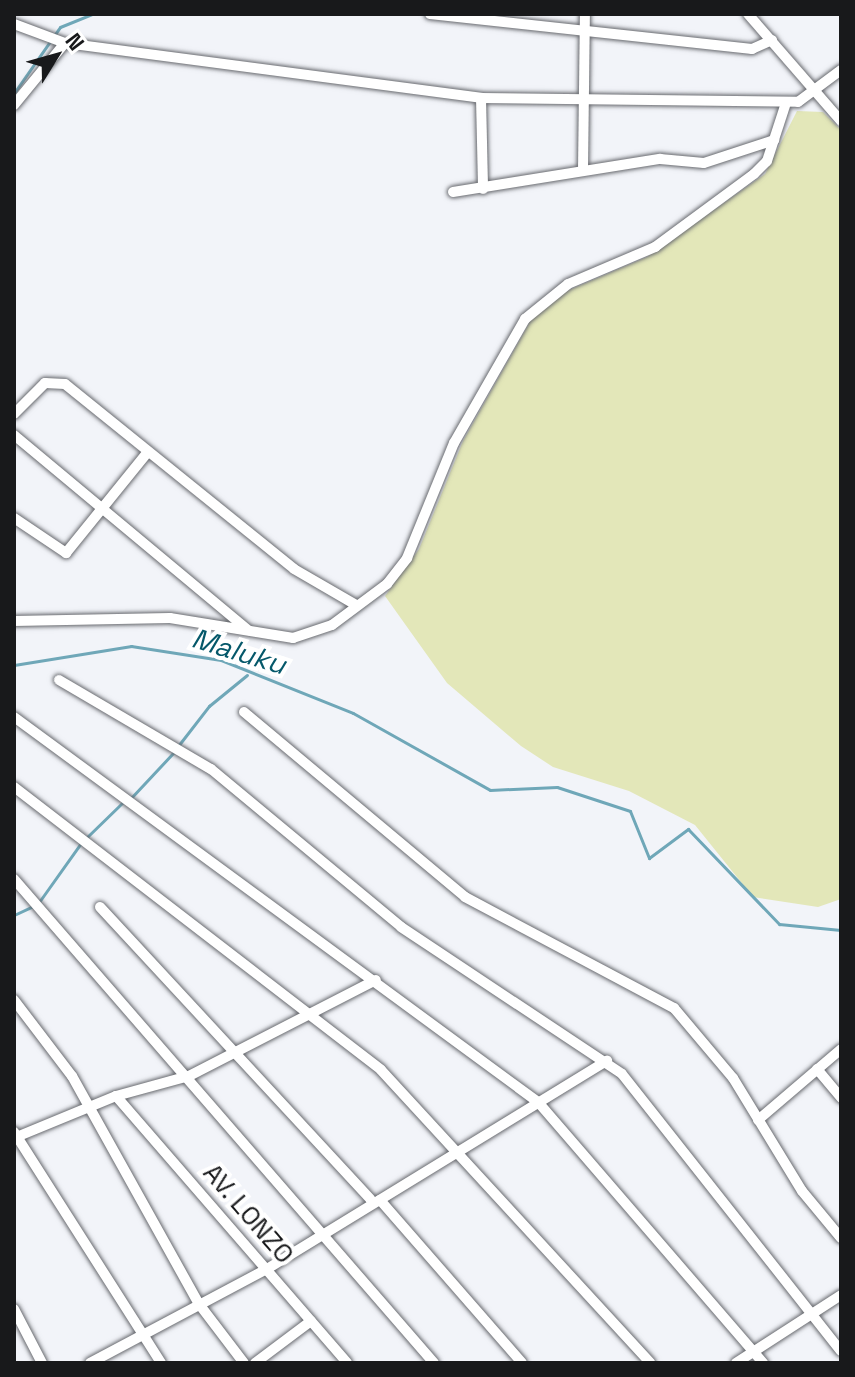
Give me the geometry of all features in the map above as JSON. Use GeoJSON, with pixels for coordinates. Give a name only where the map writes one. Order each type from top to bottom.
{"type":"FeatureCollection","features":[{"type":"Feature","properties":{"kind":"street"},"geometry":{"type":"LineString","coordinates":[[430,14],[585,20],[752,49],[772,40]]}},
{"type":"Feature","properties":{"kind":"street"},"geometry":{"type":"LineString","coordinates":[[748,14],[819,92],[841,121]]}},
{"type":"Feature","properties":{"kind":"street"},"geometry":{"type":"LineString","coordinates":[[583,170],[585,20]]}},
{"type":"Feature","properties":{"kind":"street"},"geometry":{"type":"LineString","coordinates":[[14,24],[48,33],[65,43],[481,98],[582,96],[786,103],[819,92],[839,76]]}},
{"type":"Feature","properties":{"kind":"street"},"geometry":{"type":"LineString","coordinates":[[14,105],[65,43]]}},
{"type":"Feature","properties":{"kind":"street"},"geometry":{"type":"LineString","coordinates":[[481,98],[483,189]]}},
{"type":"Feature","properties":{"kind":"street"},"geometry":{"type":"LineString","coordinates":[[14,621],[170,618],[248,630],[313,634],[356,605],[407,558],[454,443],[525,319],[553,292],[646,252],[762,167],[786,103]]}},
{"type":"Feature","properties":{"kind":"street"},"geometry":{"type":"LineString","coordinates":[[453,192],[660,159],[704,163],[774,140]]}},
{"type":"Feature","properties":{"kind":"street"},"geometry":{"type":"LineString","coordinates":[[14,414],[45,383],[65,384],[294,569],[356,605]]}},
{"type":"Feature","properties":{"kind":"street"},"geometry":{"type":"LineString","coordinates":[[14,435],[107,507],[248,630]]}},
{"type":"Feature","properties":{"kind":"street"},"geometry":{"type":"LineString","coordinates":[[14,518],[66,553],[107,507],[147,453]]}},
{"type":"Feature","properties":{"kind":"street"},"geometry":{"type":"LineString","coordinates":[[59,680],[211,769],[401,927],[607,1061],[814,1313],[841,1351]]}},
{"type":"Feature","properties":{"kind":"street"},"geometry":{"type":"LineString","coordinates":[[244,712],[465,897],[674,1008],[841,1238]]}},
{"type":"Feature","properties":{"kind":"street"},"geometry":{"type":"LineString","coordinates":[[14,717],[538,1102],[763,1363]]}},
{"type":"Feature","properties":{"kind":"street"},"geometry":{"type":"LineString","coordinates":[[14,787],[381,1070],[455,1155],[650,1363]]}},
{"type":"Feature","properties":{"kind":"street"},"geometry":{"type":"LineString","coordinates":[[14,879],[178,1077],[322,1233],[434,1363]]}},
{"type":"Feature","properties":{"kind":"street"},"geometry":{"type":"LineString","coordinates":[[100,907],[375,1200],[522,1363]]}},
{"type":"Feature","properties":{"kind":"street"},"geometry":{"type":"LineString","coordinates":[[161,1363],[140,1337],[15,1135],[116,1096],[178,1077],[310,1018],[376,980]]}},
{"type":"Feature","properties":{"kind":"street"},"geometry":{"type":"LineString","coordinates":[[14,1000],[89,1107],[199,1304],[244,1363]]}},
{"type":"Feature","properties":{"kind":"street"},"geometry":{"type":"LineString","coordinates":[[758,1120],[841,1049]]}},
{"type":"Feature","properties":{"kind":"street"},"geometry":{"type":"LineString","coordinates":[[90,1363],[267,1269],[375,1200],[455,1155],[607,1061]]}},
{"type":"Feature","properties":{"kind":"street"},"geometry":{"type":"LineString","coordinates":[[817,1069],[841,1098]]}},
{"type":"Feature","properties":{"kind":"street","name":"AV. LONZO"},"geometry":{"type":"LineString","coordinates":[[116,1096],[347,1363]]}},
{"type":"Feature","properties":{"kind":"street"},"geometry":{"type":"LineString","coordinates":[[736,1363],[841,1295]]}},
{"type":"Feature","properties":{"kind":"street"},"geometry":{"type":"LineString","coordinates":[[14,1309],[42,1363]]}},
{"type":"Feature","properties":{"kind":"street"},"geometry":{"type":"LineString","coordinates":[[255,1363],[311,1321]]}},
{"type":"Feature","properties":{"kind":"green space"},"geometry":{"type":"Polygon","coordinates":[[[797,111],[823,112],[841,130],[841,899],[818,907],[753,897],[695,825],[629,791],[553,767],[521,746],[447,683],[385,596],[419,549],[463,441],[531,320],[562,293],[647,257],[765,174],[797,111]]]}},
{"type":"Feature","properties":{"kind":"waterway"},"geometry":{"type":"LineString","coordinates":[[14,93],[60,27],[93,14]]}},
{"type":"Feature","properties":{"kind":"waterway","name":"Maluku"},"geometry":{"type":"LineString","coordinates":[[14,665],[131,646],[221,660],[353,713],[490,790],[557,787],[630,811],[649,858],[688,829],[779,924],[841,930]]}},
{"type":"Feature","properties":{"kind":"waterway","name":"Maluku"},"geometry":{"type":"LineString","coordinates":[[178,746],[209,706],[247,675]]}},
{"type":"Feature","properties":{"kind":"waterway"},"geometry":{"type":"LineString","coordinates":[[130,799],[174,752]]}},
{"type":"Feature","properties":{"kind":"waterway"},"geometry":{"type":"LineString","coordinates":[[86,838],[123,802]]}},
{"type":"Feature","properties":{"kind":"waterway"},"geometry":{"type":"LineString","coordinates":[[39,902],[81,843]]}},
{"type":"Feature","properties":{"kind":"waterway"},"geometry":{"type":"LineString","coordinates":[[14,915],[33,906]]}}]}
